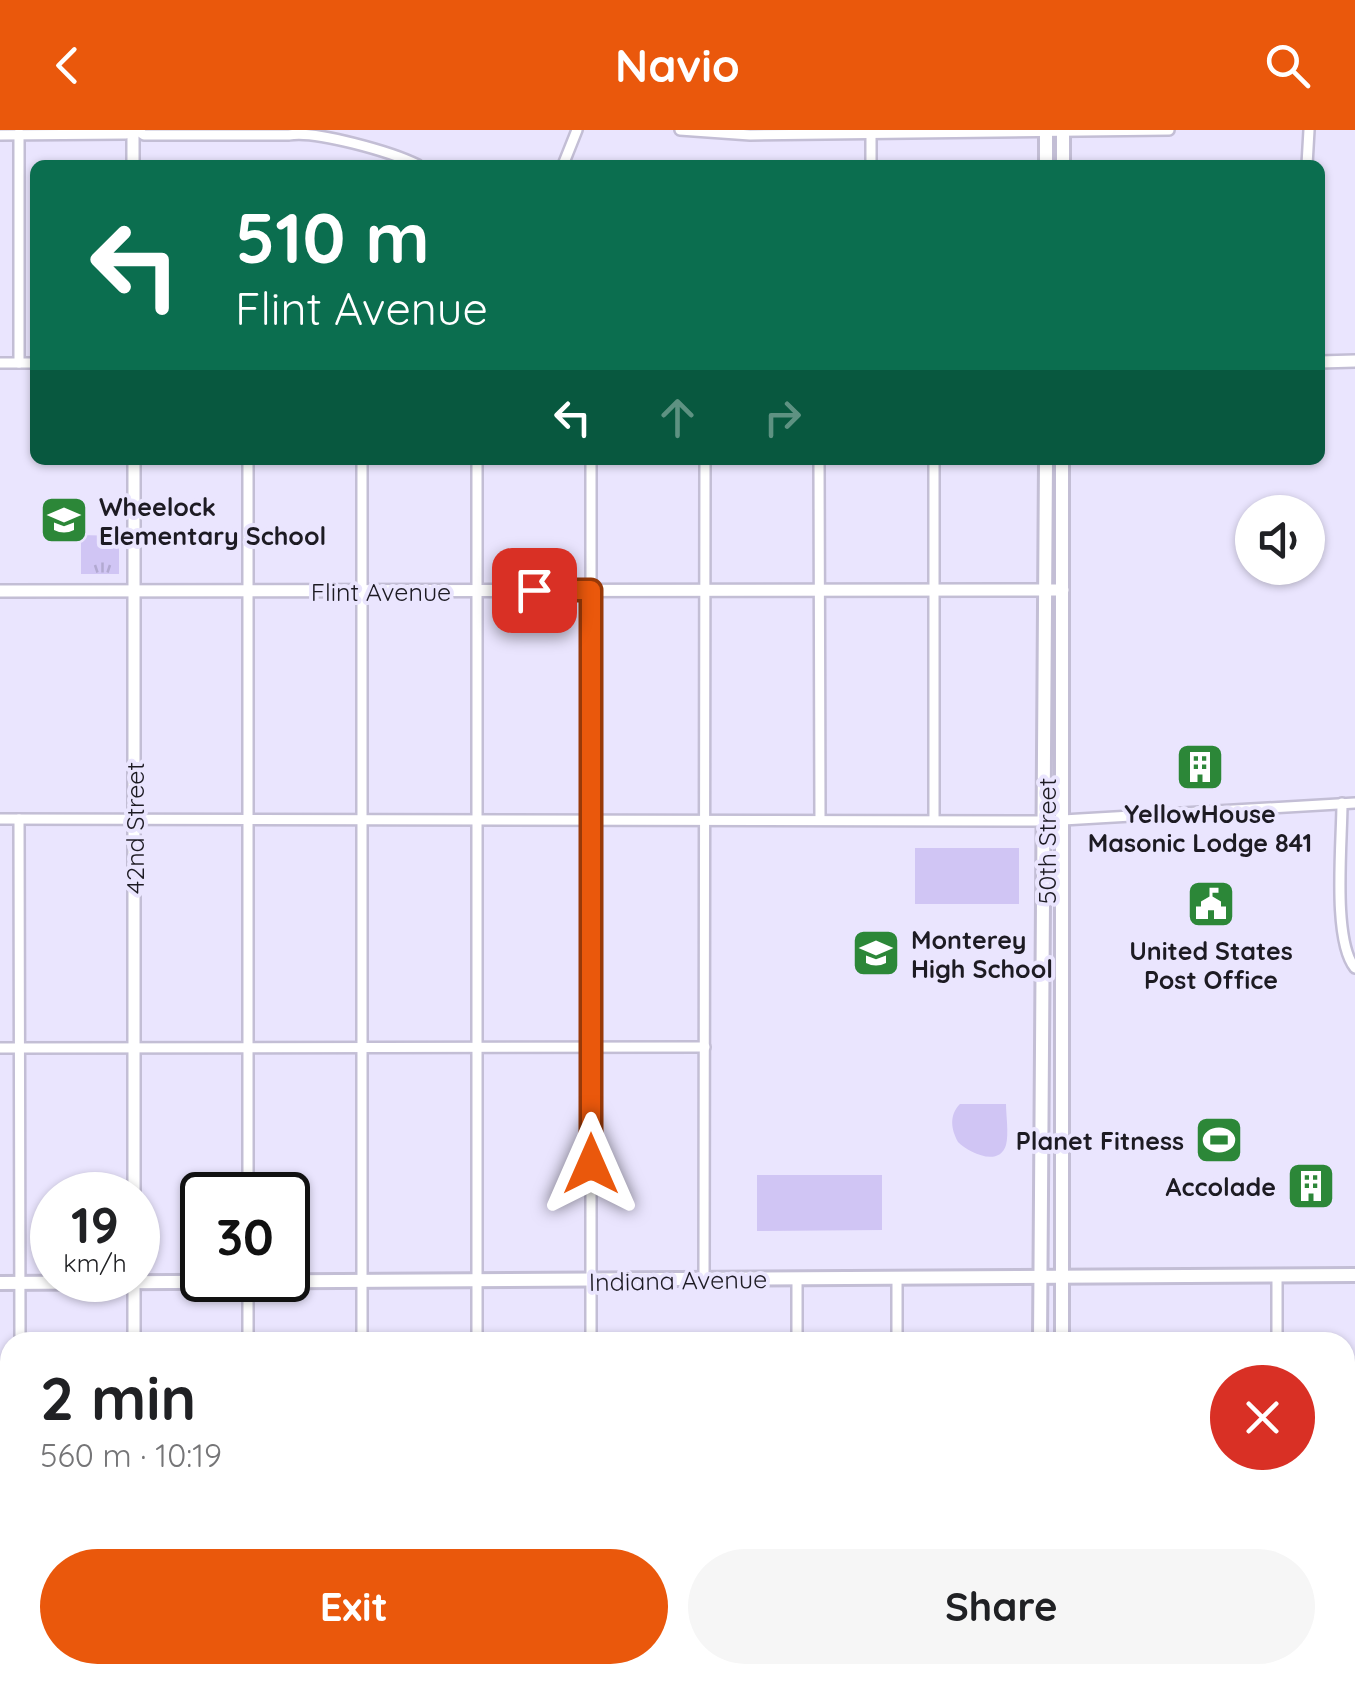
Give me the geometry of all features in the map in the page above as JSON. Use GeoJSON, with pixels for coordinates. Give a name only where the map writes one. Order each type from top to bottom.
{"type":"FeatureCollection","features":[{"type":"Feature","properties":{"kind":"main road"},"geometry":{"type":"LineString","coordinates":[[1046,132],[1046,160]]}},
{"type":"Feature","properties":{"kind":"main road"},"geometry":{"type":"LineString","coordinates":[[1063,132],[1063,160]]}},
{"type":"Feature","properties":{"kind":"main road","name":"50th Street"},"geometry":{"type":"LineString","coordinates":[[1040,1332],[1046,465]]}},
{"type":"Feature","properties":{"kind":"main road","name":"50th Street"},"geometry":{"type":"LineString","coordinates":[[1062,465],[1062,1332]]}},
{"type":"Feature","properties":{"kind":"main road","name":"Indiana Avenue"},"geometry":{"type":"LineString","coordinates":[[310,1282],[1355,1276]]}},
{"type":"Feature","properties":{"kind":"main road","name":"Indiana Avenue"},"geometry":{"type":"LineString","coordinates":[[0,1282],[30,1282]]}},
{"type":"Feature","properties":{"kind":"street"},"geometry":{"type":"LineString","coordinates":[[565,160],[577,130]]}},
{"type":"Feature","properties":{"kind":"street"},"geometry":{"type":"LineString","coordinates":[[680,130],[750,135],[1169,130]]}},
{"type":"Feature","properties":{"kind":"street"},"geometry":{"type":"LineString","coordinates":[[1307,160],[1309,130]]}},
{"type":"Feature","properties":{"kind":"street"},"geometry":{"type":"LineString","coordinates":[[133,160],[136,131]]}},
{"type":"Feature","properties":{"kind":"street"},"geometry":{"type":"LineString","coordinates":[[19,132],[20,363]]}},
{"type":"Feature","properties":{"kind":"street"},"geometry":{"type":"LineString","coordinates":[[0,135],[332,132],[408,160]]}},
{"type":"Feature","properties":{"kind":"street"},"geometry":{"type":"LineString","coordinates":[[871,134],[871,160]]}},
{"type":"Feature","properties":{"kind":"street"},"geometry":{"type":"LineString","coordinates":[[1325,362],[1355,362]]}},
{"type":"Feature","properties":{"kind":"street"},"geometry":{"type":"LineString","coordinates":[[0,363],[30,363]]}},
{"type":"Feature","properties":{"kind":"street","name":"42nd Street"},"geometry":{"type":"LineString","coordinates":[[134,465],[134,1172]]}},
{"type":"Feature","properties":{"kind":"street"},"geometry":{"type":"LineString","coordinates":[[248,465],[248,1172]]}},
{"type":"Feature","properties":{"kind":"street"},"geometry":{"type":"LineString","coordinates":[[362,465],[362,1332]]}},
{"type":"Feature","properties":{"kind":"street"},"geometry":{"type":"LineString","coordinates":[[476,465],[477,1332]]}},
{"type":"Feature","properties":{"kind":"street"},"geometry":{"type":"LineString","coordinates":[[591,465],[591,1332]]}},
{"type":"Feature","properties":{"kind":"street"},"geometry":{"type":"LineString","coordinates":[[704,1280],[705,465]]}},
{"type":"Feature","properties":{"kind":"street"},"geometry":{"type":"LineString","coordinates":[[819,465],[820,820]]}},
{"type":"Feature","properties":{"kind":"street"},"geometry":{"type":"LineString","coordinates":[[934,465],[934,820]]}},
{"type":"Feature","properties":{"kind":"street","name":"Flint Avenue"},"geometry":{"type":"LineString","coordinates":[[0,591],[1063,590]]}},
{"type":"Feature","properties":{"kind":"street"},"geometry":{"type":"LineString","coordinates":[[0,819],[1046,821],[1355,803]]}},
{"type":"Feature","properties":{"kind":"street"},"geometry":{"type":"LineString","coordinates":[[1342,804],[1341,929],[1344,951],[1355,968]]}},
{"type":"Feature","properties":{"kind":"street"},"geometry":{"type":"LineString","coordinates":[[20,819],[20,1332]]}},
{"type":"Feature","properties":{"kind":"street"},"geometry":{"type":"LineString","coordinates":[[0,1048],[704,1047]]}},
{"type":"Feature","properties":{"kind":"street"},"geometry":{"type":"LineString","coordinates":[[1277,1276],[1277,1332]]}},
{"type":"Feature","properties":{"kind":"street"},"geometry":{"type":"LineString","coordinates":[[796,1332],[797,1279]]}},
{"type":"Feature","properties":{"kind":"street"},"geometry":{"type":"LineString","coordinates":[[897,1279],[897,1332]]}},
{"type":"Feature","properties":{"kind":"street"},"geometry":{"type":"LineString","coordinates":[[134,1302],[134,1332]]}},
{"type":"Feature","properties":{"kind":"street"},"geometry":{"type":"LineString","coordinates":[[248,1302],[248,1332]]}},
{"type":"Feature","properties":{"kind":"green space"},"geometry":{"type":"Polygon","coordinates":[[[81,535],[119,536],[119,574],[81,574],[81,535]]]}},
{"type":"Feature","properties":{"kind":"green space"},"geometry":{"type":"Polygon","coordinates":[[[915,848],[1019,848],[1019,904],[915,904],[915,848]]]}},
{"type":"Feature","properties":{"kind":"green space"},"geometry":{"type":"Polygon","coordinates":[[[960,1104],[1006,1104],[1006,1145],[997,1156],[983,1156],[958,1142],[952,1122],[960,1104]]]}},
{"type":"Feature","properties":{"kind":"green space"},"geometry":{"type":"Polygon","coordinates":[[[757,1175],[882,1175],[882,1230],[757,1231],[757,1175]]]}},
{"type":"Feature","properties":{"kind":"place","name":"Wheelock Elementary School"},"geometry":{"type":"Point","coordinates":[64,520]}},
{"type":"Feature","properties":{"kind":"place","name":"YellowHouse Masonic Lodge 841"},"geometry":{"type":"Point","coordinates":[1200,767]}},
{"type":"Feature","properties":{"kind":"place","name":"United States Post Office"},"geometry":{"type":"Point","coordinates":[1211,904]}},
{"type":"Feature","properties":{"kind":"place","name":"Monterey High School"},"geometry":{"type":"Point","coordinates":[876,953]}},
{"type":"Feature","properties":{"kind":"place","name":"Planet Fitness"},"geometry":{"type":"Point","coordinates":[1219,1140]}},
{"type":"Feature","properties":{"kind":"place","name":"Accolade"},"geometry":{"type":"Point","coordinates":[1311,1186]}},
{"type":"Feature","properties":{"kind":"route"},"geometry":{"type":"LineString","coordinates":[[534,590],[591,590],[591,1164]]}}]}
